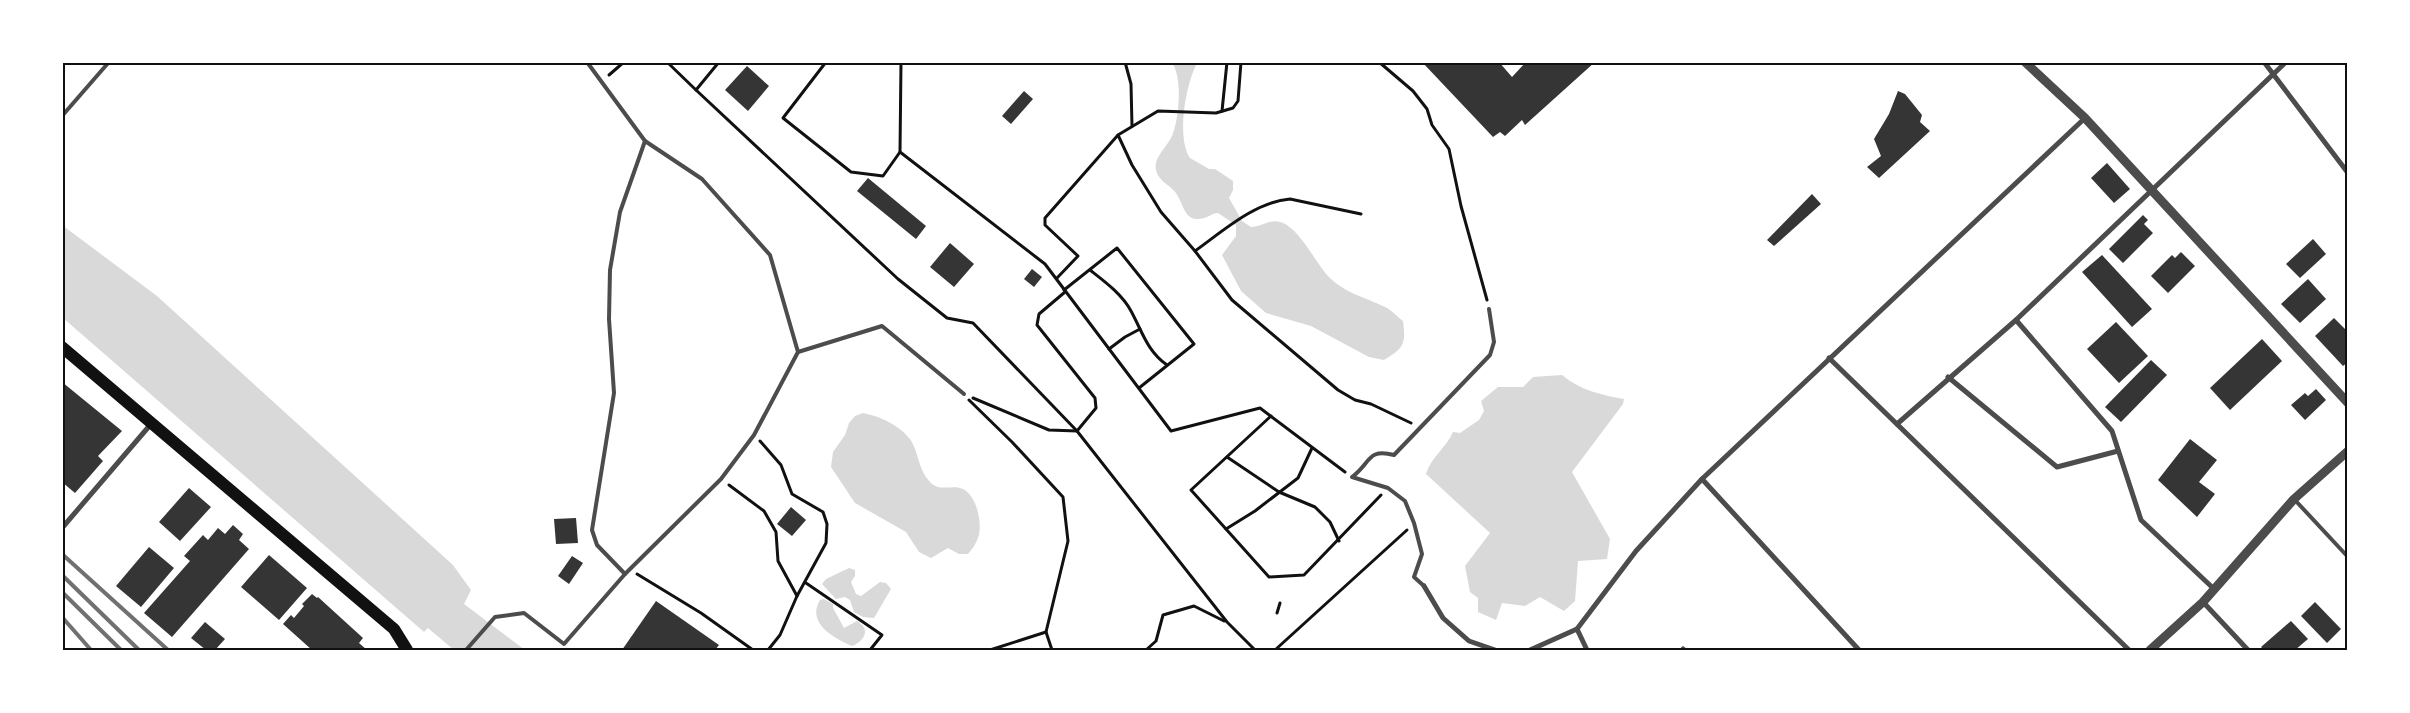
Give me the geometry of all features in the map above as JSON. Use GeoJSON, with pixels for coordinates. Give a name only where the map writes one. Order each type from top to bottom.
{"type":"FeatureCollection","features":[{"type":"Feature","properties":{"kind":"main road"},"geometry":{"type":"LineString","coordinates":[[62,347],[394,629],[407,650]]}},
{"type":"Feature","properties":{"kind":"street"},"geometry":{"type":"LineString","coordinates":[[2025,62],[2085,118],[2348,403]]}},
{"type":"Feature","properties":{"kind":"street"},"geometry":{"type":"LineString","coordinates":[[2264,62],[2348,172]]}},
{"type":"Feature","properties":{"kind":"street"},"geometry":{"type":"LineString","coordinates":[[1897,424],[1948,377],[2016,320],[2286,62]]}},
{"type":"Feature","properties":{"kind":"street"},"geometry":{"type":"LineString","coordinates":[[1530,650],[1577,629],[1636,551],[1702,479],[2085,118]]}},
{"type":"Feature","properties":{"kind":"street"},"geometry":{"type":"LineString","coordinates":[[2016,320],[2112,431],[2141,520],[2214,589]]}},
{"type":"Feature","properties":{"kind":"street"},"geometry":{"type":"LineString","coordinates":[[1829,358],[2129,650]]}},
{"type":"Feature","properties":{"kind":"street"},"geometry":{"type":"LineString","coordinates":[[1948,377],[2057,467],[2118,450]]}},
{"type":"Feature","properties":{"kind":"street"},"geometry":{"type":"LineString","coordinates":[[62,528],[151,424]]}},
{"type":"Feature","properties":{"kind":"street"},"geometry":{"type":"LineString","coordinates":[[2150,650],[2203,602],[2294,500],[2348,451]]}},
{"type":"Feature","properties":{"kind":"street"},"geometry":{"type":"LineString","coordinates":[[1702,479],[1857,650]]}},
{"type":"Feature","properties":{"kind":"street"},"geometry":{"type":"LineString","coordinates":[[1424,586],[1443,618],[1469,641],[1495,650]]}},
{"type":"Feature","properties":{"kind":"street"},"geometry":{"type":"LineString","coordinates":[[2203,602],[2248,650]]}},
{"type":"Feature","properties":{"kind":"street"},"geometry":{"type":"LineString","coordinates":[[1577,629],[1587,650]]}},
{"type":"Feature","properties":{"kind":"lane"},"geometry":{"type":"LineString","coordinates":[[62,116],[108,62]]}},
{"type":"Feature","properties":{"kind":"lane"},"geometry":{"type":"LineString","coordinates":[[466,650],[495,617],[524,613],[564,644],[625,574],[721,479],[754,435],[798,352],[770,254],[702,179],[645,140],[587,62]]}},
{"type":"Feature","properties":{"kind":"lane"},"geometry":{"type":"LineString","coordinates":[[625,574],[597,545],[592,530],[614,393],[609,319],[610,270],[620,212],[645,140]]}},
{"type":"Feature","properties":{"kind":"lane"},"geometry":{"type":"LineString","coordinates":[[1424,586],[1414,577],[1422,554],[1414,523],[1404,501],[1388,488],[1352,477],[1373,454],[1381,452],[1394,455],[1490,354],[1494,342],[1489,309]]}},
{"type":"Feature","properties":{"kind":"lane"},"geometry":{"type":"LineString","coordinates":[[798,352],[882,326],[964,394]]}},
{"type":"Feature","properties":{"kind":"lane"},"geometry":{"type":"LineString","coordinates":[[2294,500],[2348,557]]}},
{"type":"Feature","properties":{"kind":"path"},"geometry":{"type":"LineString","coordinates":[[602,82],[624,62]]}},
{"type":"Feature","properties":{"kind":"path"},"geometry":{"type":"LineString","coordinates":[[667,62],[898,279],[947,318],[973,323],[1077,431],[1227,622],[1255,650]]}},
{"type":"Feature","properties":{"kind":"path"},"geometry":{"type":"LineString","coordinates":[[696,90],[719,62]]}},
{"type":"Feature","properties":{"kind":"path"},"geometry":{"type":"LineString","coordinates":[[826,62],[783,118],[852,172],[883,176],[900,152],[901,62]]}},
{"type":"Feature","properties":{"kind":"path"},"geometry":{"type":"LineString","coordinates":[[1126,62],[1131,84],[1132,127]]}},
{"type":"Feature","properties":{"kind":"path"},"geometry":{"type":"LineString","coordinates":[[1222,111],[1227,62]]}},
{"type":"Feature","properties":{"kind":"path"},"geometry":{"type":"LineString","coordinates":[[1057,278],[1078,256],[1045,225],[1045,218],[1118,135],[1158,110],[1188,112],[1222,111],[1233,108],[1238,101],[1240,62]]}},
{"type":"Feature","properties":{"kind":"path"},"geometry":{"type":"LineString","coordinates":[[1379,62],[1413,90],[1427,109],[1432,125],[1448,149],[1461,206],[1483,279],[1489,309]]}},
{"type":"Feature","properties":{"kind":"path"},"geometry":{"type":"LineString","coordinates":[[1118,135],[1132,165],[1161,212],[1195,251],[1232,300],[1338,390],[1355,400],[1371,404],[1421,428]]}},
{"type":"Feature","properties":{"kind":"path"},"geometry":{"type":"LineString","coordinates":[[900,152],[1045,264],[1171,431],[1260,408],[1352,477]]}},
{"type":"Feature","properties":{"kind":"path"},"geometry":{"type":"LineString","coordinates":[[1195,251],[1246,216],[1279,200],[1290,199],[1361,214]]}},
{"type":"Feature","properties":{"kind":"path"},"geometry":{"type":"LineString","coordinates":[[1077,431],[1096,408],[1095,398],[1037,324],[1039,314],[1117,248],[1194,344],[1138,388]]}},
{"type":"Feature","properties":{"kind":"path"},"geometry":{"type":"LineString","coordinates":[[1090,270],[1110,286],[1130,309],[1158,359],[1167,365]]}},
{"type":"Feature","properties":{"kind":"path"},"geometry":{"type":"LineString","coordinates":[[1109,349],[1140,329]]}},
{"type":"Feature","properties":{"kind":"path"},"geometry":{"type":"LineString","coordinates":[[964,394],[1049,430],[1077,431]]}},
{"type":"Feature","properties":{"kind":"path"},"geometry":{"type":"LineString","coordinates":[[964,394],[1062,496],[1068,541],[1046,632],[1052,650]]}},
{"type":"Feature","properties":{"kind":"path"},"geometry":{"type":"LineString","coordinates":[[1271,416],[1191,490],[1269,577],[1304,575],[1339,541],[1388,488]]}},
{"type":"Feature","properties":{"kind":"path"},"geometry":{"type":"LineString","coordinates":[[754,435],[775,456],[792,494],[823,512],[828,524],[826,543],[806,583],[797,596],[780,635],[768,650]]}},
{"type":"Feature","properties":{"kind":"path"},"geometry":{"type":"LineString","coordinates":[[1226,529],[1255,511],[1298,478],[1312,448]]}},
{"type":"Feature","properties":{"kind":"path"},"geometry":{"type":"LineString","coordinates":[[1227,457],[1279,492],[1315,507],[1330,522],[1339,541]]}},
{"type":"Feature","properties":{"kind":"path"},"geometry":{"type":"LineString","coordinates":[[721,479],[764,511],[776,532],[778,561],[797,596]]}},
{"type":"Feature","properties":{"kind":"path"},"geometry":{"type":"LineString","coordinates":[[1275,650],[1414,523]]}},
{"type":"Feature","properties":{"kind":"path"},"geometry":{"type":"LineString","coordinates":[[631,570],[701,613],[753,650]]}},
{"type":"Feature","properties":{"kind":"path"},"geometry":{"type":"LineString","coordinates":[[806,583],[882,635],[870,650]]}},
{"type":"Feature","properties":{"kind":"path"},"geometry":{"type":"LineString","coordinates":[[1277,613],[1280,603]]}},
{"type":"Feature","properties":{"kind":"path"},"geometry":{"type":"LineString","coordinates":[[1146,650],[1156,641],[1163,615],[1194,606],[1227,622]]}},
{"type":"Feature","properties":{"kind":"path"},"geometry":{"type":"LineString","coordinates":[[990,650],[1046,632]]}},
{"type":"Feature","properties":{"kind":"shaded area"},"geometry":{"type":"Polygon","coordinates":[[[1172,63],[1197,63],[1189,84],[1184,110],[1184,137],[1190,158],[1209,169],[1215,169],[1233,181],[1233,190],[1229,198],[1242,221],[1251,227],[1276,221],[1287,225],[1300,238],[1334,282],[1348,291],[1388,308],[1403,321],[1404,340],[1396,352],[1384,360],[1369,357],[1311,326],[1266,313],[1241,291],[1222,255],[1236,236],[1236,225],[1218,213],[1197,219],[1188,216],[1174,190],[1157,174],[1157,161],[1172,136],[1178,110],[1178,78],[1172,63]]]}},
{"type":"Feature","properties":{"kind":"shaded area"},"geometry":{"type":"Polygon","coordinates":[[[62,225],[157,296],[453,565],[471,590],[464,604],[525,650],[454,650],[428,628],[424,632],[63,318],[62,225]]]}},
{"type":"Feature","properties":{"kind":"shaded area"},"geometry":{"type":"Polygon","coordinates":[[[1562,375],[1576,385],[1591,391],[1624,399],[1623,404],[1572,472],[1610,539],[1607,559],[1578,561],[1575,601],[1564,611],[1540,597],[1525,606],[1502,603],[1496,620],[1478,612],[1478,598],[1470,592],[1465,566],[1490,533],[1426,474],[1431,463],[1453,432],[1460,433],[1479,420],[1484,411],[1481,401],[1498,387],[1523,387],[1533,377],[1562,375]]]}},
{"type":"Feature","properties":{"kind":"shaded area"},"geometry":{"type":"Polygon","coordinates":[[[863,413],[876,416],[905,433],[915,448],[926,478],[931,483],[942,488],[955,487],[963,489],[972,498],[978,511],[980,525],[978,538],[968,554],[959,554],[948,548],[931,558],[919,552],[906,532],[855,503],[831,467],[833,452],[845,435],[849,423],[855,416],[863,413]]]}},
{"type":"Feature","properties":{"kind":"shaded area"},"geometry":{"type":"Polygon","coordinates":[[[849,568],[855,570],[855,576],[851,582],[856,594],[861,596],[880,582],[886,583],[891,589],[874,618],[863,617],[854,612],[850,600],[845,597],[836,599],[822,584],[826,579],[849,568]]]}},
{"type":"Feature","properties":{"kind":"shaded area"},"geometry":{"type":"Polygon","coordinates":[[[824,599],[833,604],[833,608],[844,628],[857,621],[864,628],[865,635],[857,644],[852,646],[837,639],[819,623],[817,608],[820,600],[824,599]]]}},
{"type":"Feature","properties":{"kind":"building"},"geometry":{"type":"Polygon","coordinates":[[[1422,62],[1499,62],[1512,77],[1526,62],[1595,62],[1525,125],[1522,120],[1505,136],[1500,132],[1493,137],[1422,62]]]}},
{"type":"Feature","properties":{"kind":"building"},"geometry":{"type":"Polygon","coordinates":[[[747,66],[769,86],[748,111],[725,90],[747,66]]]}},
{"type":"Feature","properties":{"kind":"building"},"geometry":{"type":"Polygon","coordinates":[[[1024,91],[1033,99],[1011,124],[1002,116],[1024,91]]]}},
{"type":"Feature","properties":{"kind":"building"},"geometry":{"type":"Polygon","coordinates":[[[1898,91],[1905,94],[1922,115],[1920,122],[1930,131],[1879,178],[1867,167],[1881,156],[1874,139],[1889,114],[1898,91]]]}},
{"type":"Feature","properties":{"kind":"building"},"geometry":{"type":"Polygon","coordinates":[[[2107,163],[2130,189],[2114,203],[2091,178],[2107,163]]]}},
{"type":"Feature","properties":{"kind":"building"},"geometry":{"type":"Polygon","coordinates":[[[868,178],[926,226],[916,239],[857,191],[868,178]]]}},
{"type":"Feature","properties":{"kind":"building"},"geometry":{"type":"Polygon","coordinates":[[[1812,194],[1821,204],[1774,246],[1767,240],[1812,194]]]}},
{"type":"Feature","properties":{"kind":"building"},"geometry":{"type":"Polygon","coordinates":[[[2143,215],[2148,220],[2144,224],[2153,233],[2123,263],[2109,249],[2143,215]]]}},
{"type":"Feature","properties":{"kind":"building"},"geometry":{"type":"Polygon","coordinates":[[[2313,239],[2326,254],[2300,278],[2286,264],[2313,239]]]}},
{"type":"Feature","properties":{"kind":"building"},"geometry":{"type":"Polygon","coordinates":[[[950,243],[974,264],[954,287],[930,267],[950,243]]]}},
{"type":"Feature","properties":{"kind":"building"},"geometry":{"type":"Polygon","coordinates":[[[2181,252],[2195,266],[2168,293],[2151,276],[2172,255],[2175,258],[2181,252]]]}},
{"type":"Feature","properties":{"kind":"building"},"geometry":{"type":"Polygon","coordinates":[[[2102,255],[2152,309],[2132,327],[2082,272],[2102,255]]]}},
{"type":"Feature","properties":{"kind":"building"},"geometry":{"type":"Polygon","coordinates":[[[1032,269],[1042,277],[1034,287],[1024,279],[1032,269]]]}},
{"type":"Feature","properties":{"kind":"building"},"geometry":{"type":"Polygon","coordinates":[[[2308,279],[2326,299],[2300,323],[2281,304],[2308,279]]]}},
{"type":"Feature","properties":{"kind":"building"},"geometry":{"type":"Polygon","coordinates":[[[2334,318],[2348,332],[2348,362],[2343,366],[2315,336],[2334,318]]]}},
{"type":"Feature","properties":{"kind":"building"},"geometry":{"type":"Polygon","coordinates":[[[2116,322],[2148,356],[2119,383],[2087,349],[2116,322]]]}},
{"type":"Feature","properties":{"kind":"building"},"geometry":{"type":"Polygon","coordinates":[[[2262,339],[2282,361],[2230,410],[2210,388],[2262,339]]]}},
{"type":"Feature","properties":{"kind":"building"},"geometry":{"type":"Polygon","coordinates":[[[2151,360],[2167,375],[2121,422],[2105,407],[2151,360]]]}},
{"type":"Feature","properties":{"kind":"building"},"geometry":{"type":"Polygon","coordinates":[[[62,382],[122,431],[98,456],[103,461],[75,493],[62,482],[62,382]]]}},
{"type":"Feature","properties":{"kind":"building"},"geometry":{"type":"Polygon","coordinates":[[[2316,389],[2326,400],[2305,420],[2291,405],[2305,393],[2308,396],[2316,389]]]}},
{"type":"Feature","properties":{"kind":"building"},"geometry":{"type":"Polygon","coordinates":[[[2190,439],[2217,460],[2199,482],[2215,494],[2197,517],[2158,480],[2190,439]]]}},
{"type":"Feature","properties":{"kind":"building"},"geometry":{"type":"Polygon","coordinates":[[[189,488],[211,507],[180,541],[159,522],[189,488]]]}},
{"type":"Feature","properties":{"kind":"building"},"geometry":{"type":"Polygon","coordinates":[[[791,507],[806,520],[792,536],[777,524],[791,507]]]}},
{"type":"Feature","properties":{"kind":"building"},"geometry":{"type":"Polygon","coordinates":[[[576,518],[578,543],[556,544],[554,519],[576,518]]]}},
{"type":"Feature","properties":{"kind":"building"},"geometry":{"type":"Polygon","coordinates":[[[233,525],[243,534],[239,540],[249,549],[172,637],[144,613],[190,561],[184,556],[203,535],[208,540],[218,528],[225,534],[233,525]]]}},
{"type":"Feature","properties":{"kind":"building"},"geometry":{"type":"Polygon","coordinates":[[[149,547],[174,568],[141,607],[116,586],[149,547]]]}},
{"type":"Feature","properties":{"kind":"building"},"geometry":{"type":"Polygon","coordinates":[[[269,555],[307,588],[279,620],[241,587],[269,555]]]}},
{"type":"Feature","properties":{"kind":"building"},"geometry":{"type":"Polygon","coordinates":[[[572,556],[583,563],[569,584],[558,576],[572,556]]]}},
{"type":"Feature","properties":{"kind":"building"},"geometry":{"type":"Polygon","coordinates":[[[312,594],[318,597],[363,638],[359,643],[367,650],[312,650],[283,624],[291,615],[294,618],[304,606],[302,604],[312,594]]]}},
{"type":"Feature","properties":{"kind":"building"},"geometry":{"type":"Polygon","coordinates":[[[656,601],[719,645],[715,650],[622,650],[656,601]]]}},
{"type":"Feature","properties":{"kind":"building"},"geometry":{"type":"Polygon","coordinates":[[[2315,602],[2341,629],[2327,643],[2301,616],[2315,602]]]}},
{"type":"Feature","properties":{"kind":"building"},"geometry":{"type":"Polygon","coordinates":[[[2291,621],[2308,639],[2295,650],[2264,650],[2261,647],[2291,621]]]}},
{"type":"Feature","properties":{"kind":"building"},"geometry":{"type":"Polygon","coordinates":[[[205,622],[225,639],[215,650],[206,650],[191,638],[205,622]]]}},
{"type":"Feature","properties":{"kind":"railway"},"geometry":{"type":"LineString","coordinates":[[62,554],[168,650]]}},
{"type":"Feature","properties":{"kind":"railway"},"geometry":{"type":"LineString","coordinates":[[62,575],[139,650]]}},
{"type":"Feature","properties":{"kind":"railway"},"geometry":{"type":"LineString","coordinates":[[62,592],[121,650]]}},
{"type":"Feature","properties":{"kind":"railway"},"geometry":{"type":"LineString","coordinates":[[62,617],[91,650]]}}]}
